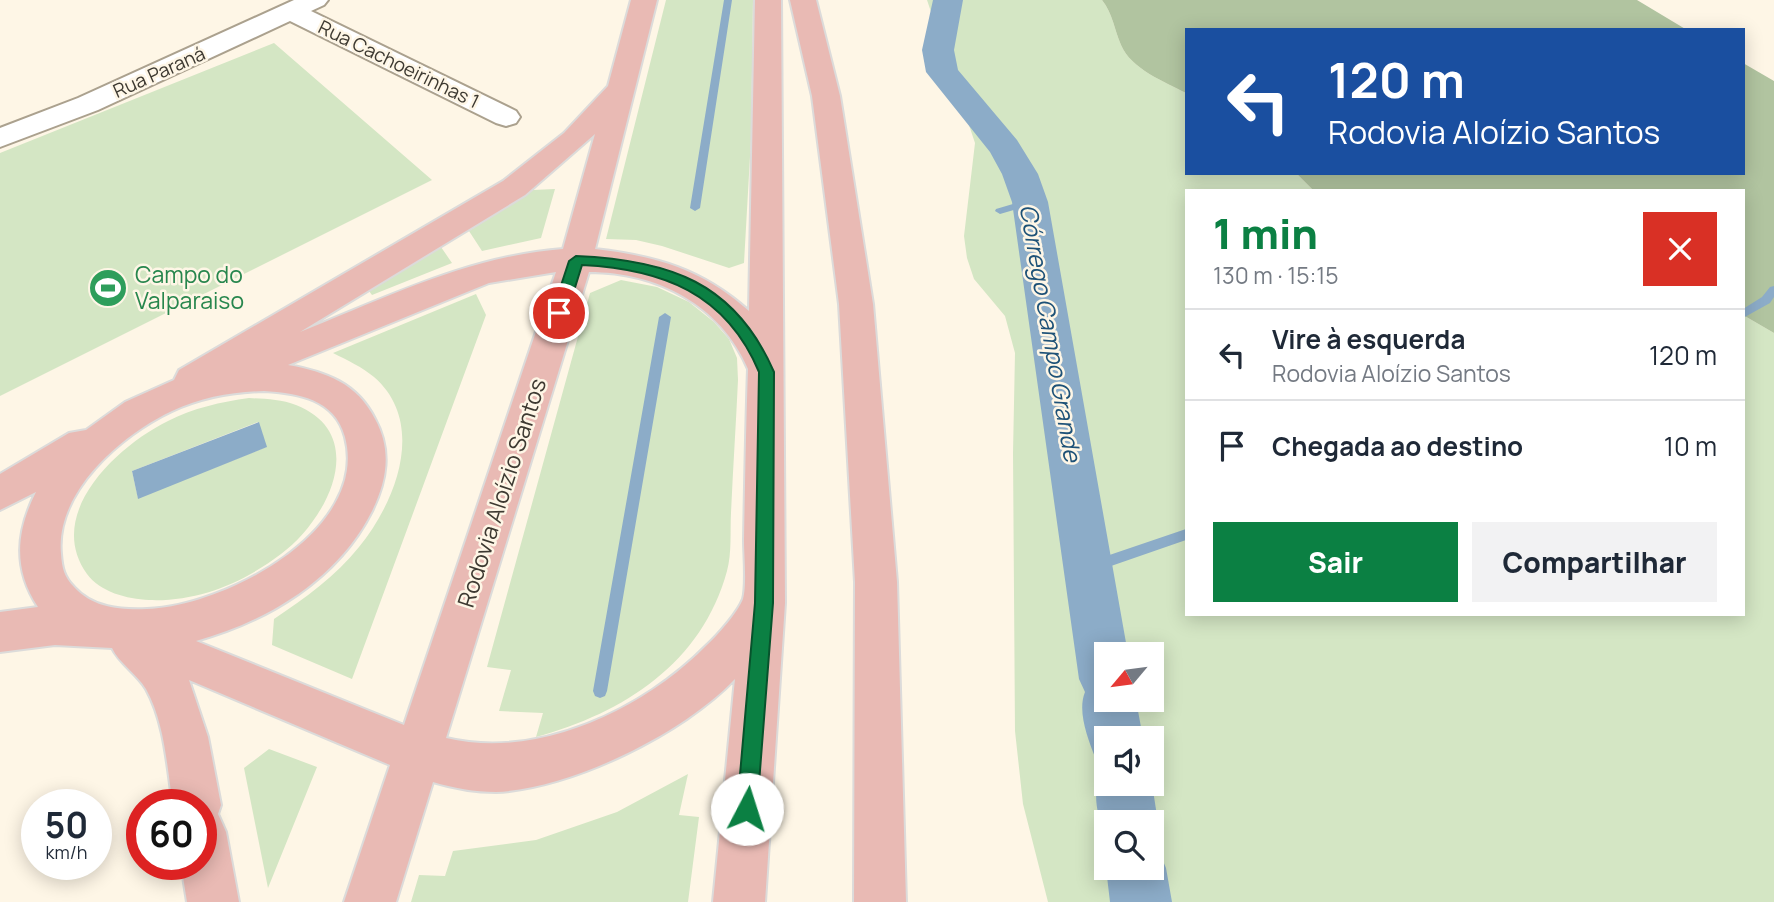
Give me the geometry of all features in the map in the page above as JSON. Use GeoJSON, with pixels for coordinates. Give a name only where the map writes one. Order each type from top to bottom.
{"type":"FeatureCollection","features":[{"type":"Feature","properties":{"kind":"main road","name":"Rodovia Aloízio Santos"},"geometry":{"type":"LineString","coordinates":[[370,902],[576,261],[644,0]]}},
{"type":"Feature","properties":{"kind":"main road"},"geometry":{"type":"LineString","coordinates":[[739,902],[764,603],[768,0]]}},
{"type":"Feature","properties":{"kind":"main road"},"geometry":{"type":"LineString","coordinates":[[803,0],[825,96],[856,304],[876,582],[880,902]]}},
{"type":"Feature","properties":{"kind":"main road"},"geometry":{"type":"LineString","coordinates":[[0,494],[514,188],[574,139],[620,86]]}},
{"type":"Feature","properties":{"kind":"main road"},"geometry":{"type":"LineString","coordinates":[[764,603],[730,653],[682,697],[620,733],[554,757],[507,767],[460,767],[419,754],[114,628],[83,619],[60,603],[44,582],[38,556],[41,528],[52,500],[71,472],[104,439],[139,411],[470,277],[529,262],[614,262],[649,269],[682,281],[711,297],[736,318],[754,343],[767,372]]}},
{"type":"Feature","properties":{"kind":"main road"},"geometry":{"type":"LineString","coordinates":[[0,632],[69,625],[151,630],[190,624],[231,611],[268,592],[303,568],[331,541],[351,512],[364,484],[368,457],[365,433],[355,412],[338,396],[315,384],[289,378],[247,378],[191,390]]}},
{"type":"Feature","properties":{"kind":"main road"},"geometry":{"type":"LineString","coordinates":[[114,628],[142,648],[164,674],[179,707],[194,789]]}},
{"type":"Feature","properties":{"kind":"main road"},"geometry":{"type":"LineString","coordinates":[[209,880],[213,902]]}},
{"type":"Feature","properties":{"kind":"street","name":"Rua Cachoeirinhas 1"},"geometry":{"type":"LineString","coordinates":[[304,6],[506,117]]}},
{"type":"Feature","properties":{"kind":"street","name":"Rua Paraná"},"geometry":{"type":"LineString","coordinates":[[0,138],[88,104],[304,6]]}},
{"type":"Feature","properties":{"kind":"green space"},"geometry":{"type":"Polygon","coordinates":[[[666,0],[753,0],[751,139],[744,263],[729,268],[662,246],[636,240],[606,239],[666,0]]]}},
{"type":"Feature","properties":{"kind":"green space"},"geometry":{"type":"Polygon","coordinates":[[[927,0],[1102,0],[1121,45],[1132,61],[1149,74],[1185,92],[1185,175],[1298,175],[1312,189],[1185,189],[1185,616],[1745,616],[1745,316],[1774,333],[1774,902],[1048,902],[1023,804],[1015,731],[1015,353],[1005,316],[974,279],[964,236],[975,143],[927,0]]]}},
{"type":"Feature","properties":{"kind":"green space"},"geometry":{"type":"Polygon","coordinates":[[[1102,0],[1637,0],[1684,28],[1185,28],[1185,92],[1149,74],[1132,61],[1121,45],[1102,0]]]}},
{"type":"Feature","properties":{"kind":"green space","name":"Campo do Valparaiso"},"geometry":{"type":"Polygon","coordinates":[[[274,43],[432,180],[0,396],[0,153],[274,43]]]}},
{"type":"Feature","properties":{"kind":"green space"},"geometry":{"type":"Polygon","coordinates":[[[1745,64],[1774,81],[1774,333],[1745,316],[1745,189],[1312,189],[1298,175],[1745,175],[1745,64]]]}},
{"type":"Feature","properties":{"kind":"green space"},"geometry":{"type":"Polygon","coordinates":[[[555,189],[541,238],[482,251],[469,231],[533,190],[555,189]]]}},
{"type":"Feature","properties":{"kind":"green space"},"geometry":{"type":"Polygon","coordinates":[[[441,247],[452,263],[372,295],[369,291],[441,247]]]}},
{"type":"Feature","properties":{"kind":"green space"},"geometry":{"type":"Polygon","coordinates":[[[621,280],[657,287],[689,302],[714,322],[729,339],[737,358],[729,564],[715,604],[699,632],[679,658],[655,680],[599,714],[536,737],[543,713],[499,711],[511,670],[487,667],[590,293],[621,280]]]}},
{"type":"Feature","properties":{"kind":"green space"},"geometry":{"type":"Polygon","coordinates":[[[476,294],[486,315],[352,679],[272,645],[274,619],[330,577],[350,558],[372,529],[394,486],[400,462],[402,439],[399,417],[390,396],[369,373],[333,353],[476,294]]]}},
{"type":"Feature","properties":{"kind":"green space"},"geometry":{"type":"Polygon","coordinates":[[[249,398],[296,405],[319,419],[332,436],[336,456],[334,478],[326,500],[313,521],[281,554],[251,574],[219,589],[167,600],[123,596],[99,586],[87,574],[76,551],[74,528],[80,506],[92,484],[128,447],[168,421],[207,406],[249,398]],[[258,422],[132,471],[138,498],[266,447],[258,422]]]}},
{"type":"Feature","properties":{"kind":"green space"},"geometry":{"type":"Polygon","coordinates":[[[269,749],[317,767],[268,888],[244,768],[269,749]]]}},
{"type":"Feature","properties":{"kind":"green space"},"geometry":{"type":"Polygon","coordinates":[[[688,774],[679,815],[699,817],[688,902],[411,902],[419,875],[445,876],[453,851],[536,840],[617,812],[688,774]]]}},
{"type":"Feature","properties":{"kind":"water"},"geometry":{"type":"Polygon","coordinates":[[[259,422],[267,447],[138,499],[132,471],[259,422]]]}},
{"type":"Feature","properties":{"kind":"waterway"},"geometry":{"type":"LineString","coordinates":[[695,208],[728,0]]}},
{"type":"Feature","properties":{"kind":"waterway","name":"Córrego Campo Grande"},"geometry":{"type":"LineString","coordinates":[[948,0],[938,50],[942,72],[1005,148],[1020,174],[1030,202],[1100,642]]}},
{"type":"Feature","properties":{"kind":"waterway"},"geometry":{"type":"LineString","coordinates":[[1000,211],[1030,202]]}},
{"type":"Feature","properties":{"kind":"waterway"},"geometry":{"type":"LineString","coordinates":[[1745,313],[1766,300],[1774,290]]}},
{"type":"Feature","properties":{"kind":"waterway"},"geometry":{"type":"LineString","coordinates":[[600,691],[665,317]]}},
{"type":"Feature","properties":{"kind":"waterway"},"geometry":{"type":"LineString","coordinates":[[1088,568],[1185,535]]}},
{"type":"Feature","properties":{"kind":"waterway"},"geometry":{"type":"LineString","coordinates":[[1111,712],[1113,726]]}},
{"type":"Feature","properties":{"kind":"waterway"},"geometry":{"type":"LineString","coordinates":[[1125,796],[1127,810]]}},
{"type":"Feature","properties":{"kind":"waterway"},"geometry":{"type":"LineString","coordinates":[[1138,880],[1141,902]]}},
{"type":"Feature","properties":{"kind":"place","name":"Campo do Valparaiso"},"geometry":{"type":"Point","coordinates":[108,288]}},
{"type":"Feature","properties":{"kind":"route"},"geometry":{"type":"LineString","coordinates":[[559,313],[576,261],[614,262],[649,269],[682,281],[711,297],[736,318],[754,343],[767,372],[764,603],[747,809]]}}]}
